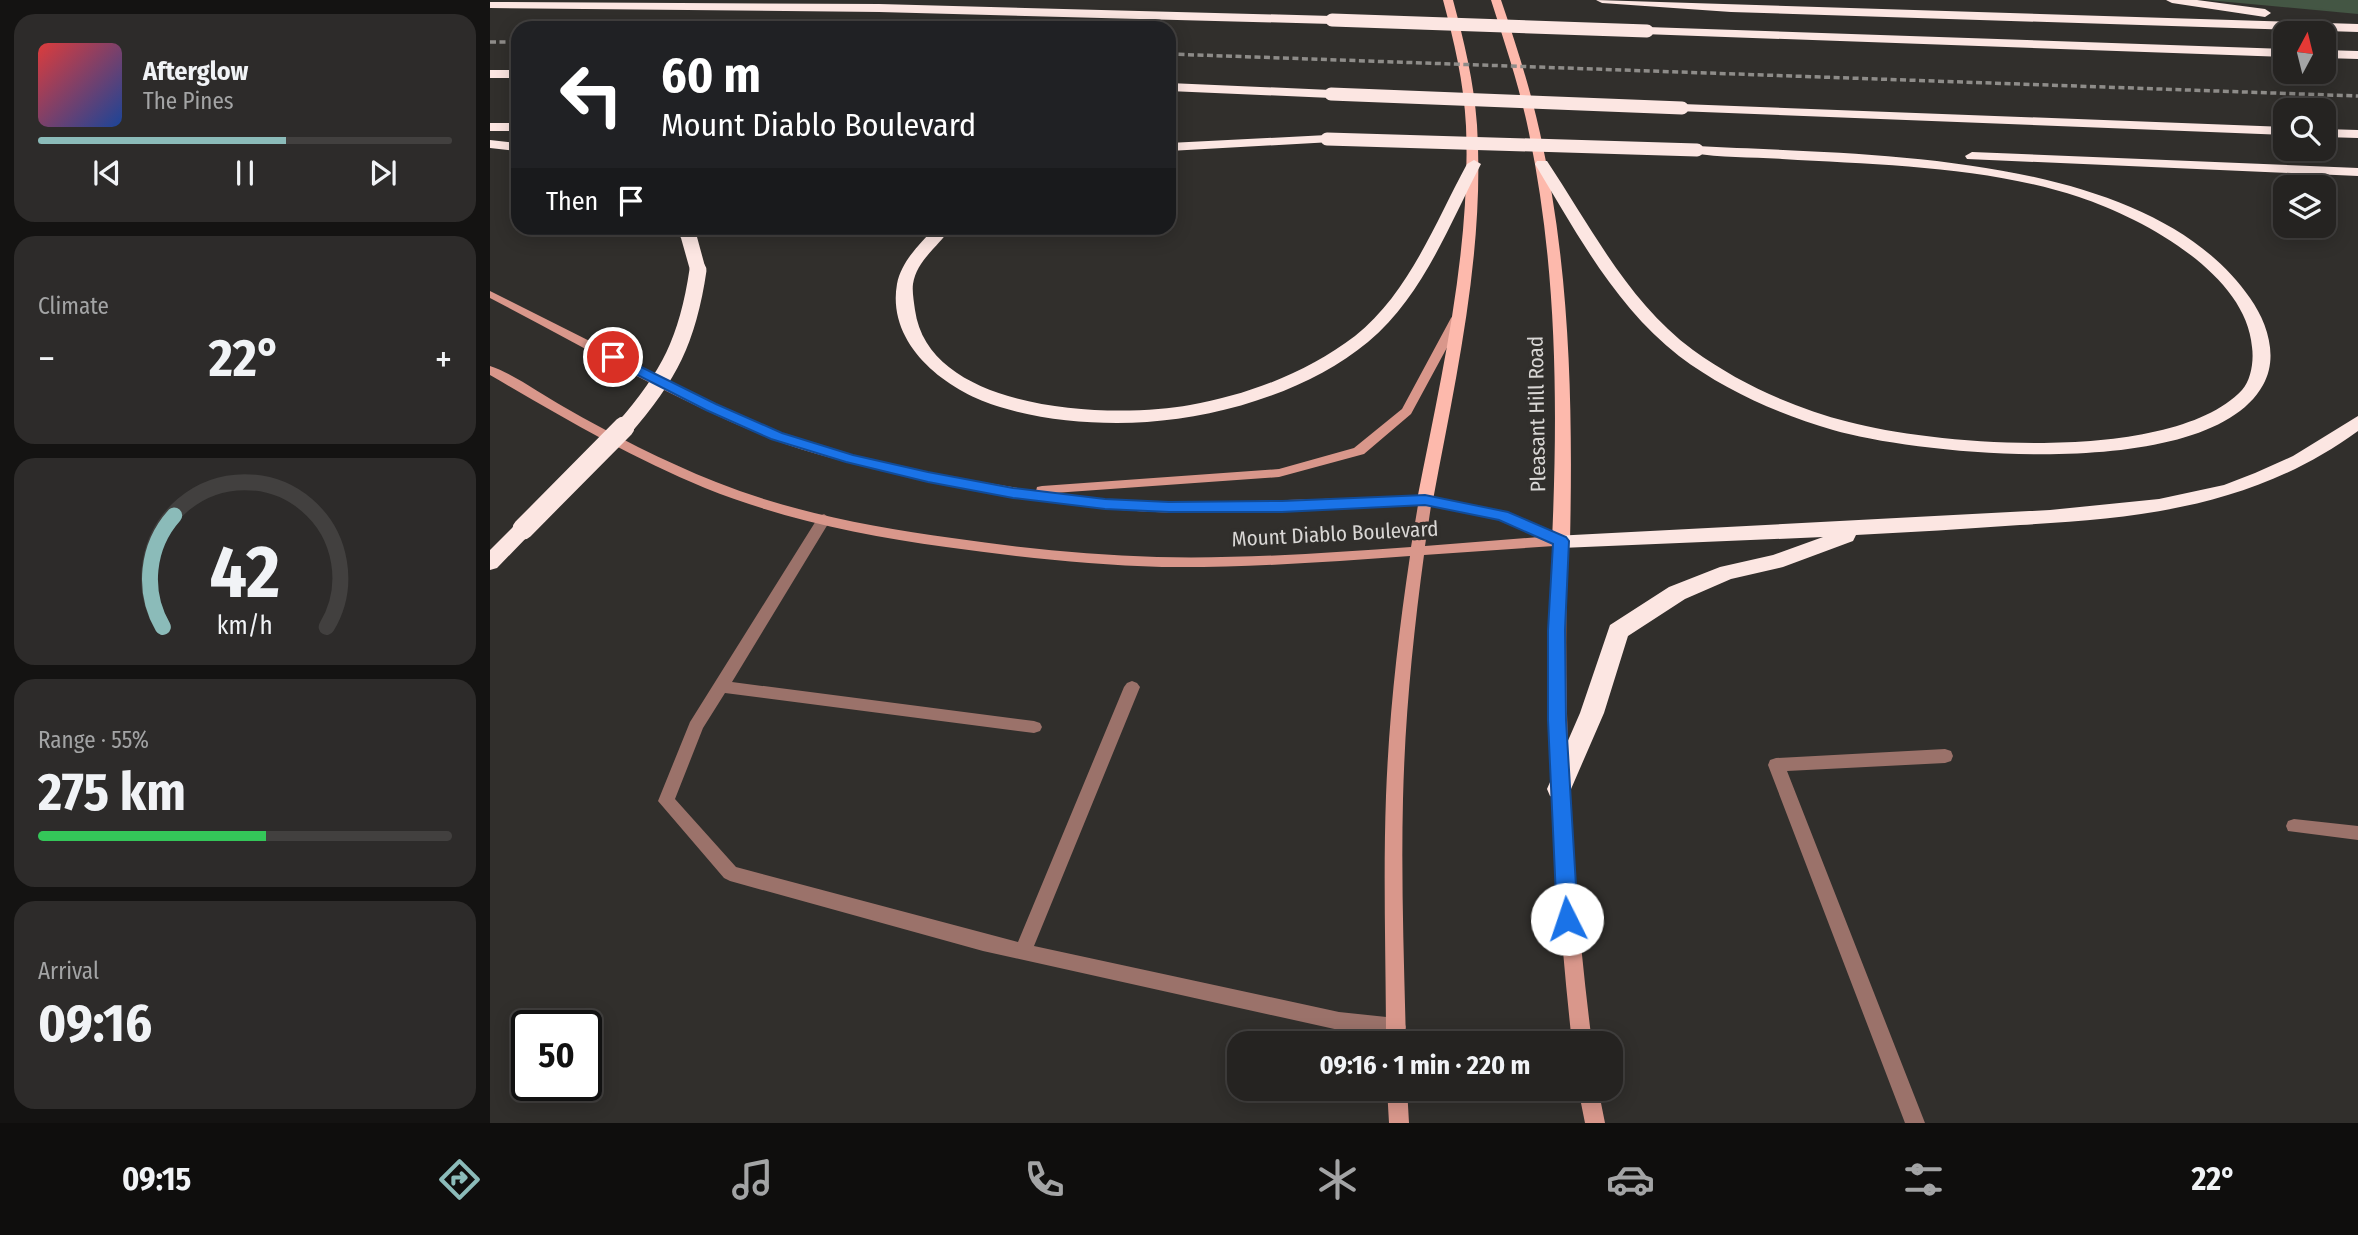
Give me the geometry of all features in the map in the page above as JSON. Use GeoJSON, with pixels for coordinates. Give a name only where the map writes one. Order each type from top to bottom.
{"type":"FeatureCollection","features":[{"type":"Feature","properties":{"kind":"highway"},"geometry":{"type":"LineString","coordinates":[[1602,0],[1758,9],[2358,28]]}},
{"type":"Feature","properties":{"kind":"highway"},"geometry":{"type":"LineString","coordinates":[[1625,1],[1641,0]]}},
{"type":"Feature","properties":{"kind":"highway"},"geometry":{"type":"LineString","coordinates":[[2172,0],[2263,13],[2358,20]]}},
{"type":"Feature","properties":{"kind":"highway"},"geometry":{"type":"LineString","coordinates":[[490,5],[891,8],[1332,20],[2273,53]]}},
{"type":"Feature","properties":{"kind":"highway"},"geometry":{"type":"LineString","coordinates":[[2336,54],[2358,55]]}},
{"type":"Feature","properties":{"kind":"highway"},"geometry":{"type":"LineString","coordinates":[[490,74],[511,74]]}},
{"type":"Feature","properties":{"kind":"highway"},"geometry":{"type":"LineString","coordinates":[[1176,87],[2273,131]]}},
{"type":"Feature","properties":{"kind":"highway"},"geometry":{"type":"LineString","coordinates":[[490,127],[511,127]]}},
{"type":"Feature","properties":{"kind":"highway"},"geometry":{"type":"LineString","coordinates":[[2336,133],[2358,134]]}},
{"type":"Feature","properties":{"kind":"highway"},"geometry":{"type":"LineString","coordinates":[[1176,134],[1927,154],[2358,172]]}},
{"type":"Feature","properties":{"kind":"highway"},"geometry":{"type":"LineString","coordinates":[[1176,147],[1327,139]]}},
{"type":"Feature","properties":{"kind":"highway"},"geometry":{"type":"LineString","coordinates":[[490,144],[511,146]]}},
{"type":"Feature","properties":{"kind":"highway"},"geometry":{"type":"LineString","coordinates":[[1542,164],[1614,277],[1682,350],[1731,383],[1792,411],[1864,432],[1947,446],[2031,449],[2110,446],[2174,434],[2219,415],[2248,393],[2262,364],[2260,332],[2245,300],[2218,271],[2180,240],[2140,216],[2095,197],[2043,180],[1988,170],[1697,150]]}},
{"type":"Feature","properties":{"kind":"highway"},"geometry":{"type":"LineString","coordinates":[[936,235],[919,253],[905,285],[906,319],[921,352],[953,379],[1007,404],[1081,415],[1162,415],[1242,399],[1300,375],[1349,347],[1383,319],[1409,284],[1474,163]]}},
{"type":"Feature","properties":{"kind":"highway"},"geometry":{"type":"LineString","coordinates":[[490,563],[621,428],[654,387],[678,349],[692,310],[698,270],[687,235]]}},
{"type":"Feature","properties":{"kind":"highway"},"geometry":{"type":"LineString","coordinates":[[1561,541],[1864,529],[2078,515],[2179,502],[2261,478],[2324,446],[2358,422]]}},
{"type":"Feature","properties":{"kind":"highway"},"geometry":{"type":"LineString","coordinates":[[1559,789],[1592,713],[1618,631],[1677,593],[1727,572],[1776,562],[1864,529]]}},
{"type":"Feature","properties":{"kind":"main road"},"geometry":{"type":"LineString","coordinates":[[1396,1031],[1394,828],[1398,719],[1417,551],[1457,318],[1471,215],[1474,163],[1465,65],[1448,0]]}},
{"type":"Feature","properties":{"kind":"main road","name":"Pleasant Hill Road"},"geometry":{"type":"LineString","coordinates":[[1496,0],[1521,73],[1542,164],[1555,251],[1564,382],[1565,460],[1556,630],[1559,789],[1569,943],[1580,1031]]}},
{"type":"Feature","properties":{"kind":"main road","name":"Mount Diablo Boulevard"},"geometry":{"type":"LineString","coordinates":[[490,294],[711,407],[776,436],[851,459],[1013,493],[1105,504],[1191,508],[1425,500],[1502,515],[1561,541]]}},
{"type":"Feature","properties":{"kind":"main road"},"geometry":{"type":"LineString","coordinates":[[1013,493],[1279,472],[1359,451],[1407,411],[1457,318]]}},
{"type":"Feature","properties":{"kind":"main road","name":"Mount Diablo Boulevard"},"geometry":{"type":"LineString","coordinates":[[490,370],[639,453],[712,485],[795,513],[898,535],[1084,558],[1188,562],[1292,559],[1561,541]]}},
{"type":"Feature","properties":{"kind":"main road"},"geometry":{"type":"LineString","coordinates":[[1398,1101],[1399,1123]]}},
{"type":"Feature","properties":{"kind":"main road"},"geometry":{"type":"LineString","coordinates":[[1591,1101],[1595,1123]]}},
{"type":"Feature","properties":{"kind":"lane"},"geometry":{"type":"LineString","coordinates":[[824,519],[696,726],[666,801],[730,873],[983,943],[1380,1031]]}},
{"type":"Feature","properties":{"kind":"lane"},"geometry":{"type":"LineString","coordinates":[[720,686],[1034,727]]}},
{"type":"Feature","properties":{"kind":"lane"},"geometry":{"type":"LineString","coordinates":[[1023,951],[1132,687]]}},
{"type":"Feature","properties":{"kind":"lane"},"geometry":{"type":"LineString","coordinates":[[1915,1123],[1776,765],[1945,756]]}},
{"type":"Feature","properties":{"kind":"lane"},"geometry":{"type":"LineString","coordinates":[[2294,826],[2358,833]]}},
{"type":"Feature","properties":{"kind":"green space"},"geometry":{"type":"Polygon","coordinates":[[[2207,0],[2358,0],[2358,14],[2207,0]]]}},
{"type":"Feature","properties":{"kind":"railway"},"geometry":{"type":"LineString","coordinates":[[490,42],[511,42]]}},
{"type":"Feature","properties":{"kind":"railway"},"geometry":{"type":"LineString","coordinates":[[1176,54],[2358,96]]}},
{"type":"Feature","properties":{"kind":"route"},"geometry":{"type":"LineString","coordinates":[[613,357],[711,407],[776,436],[851,459],[928,477],[1013,493],[1105,504],[1169,507],[1425,500],[1502,515],[1561,541],[1556,630],[1557,720],[1567,919]]}}]}
